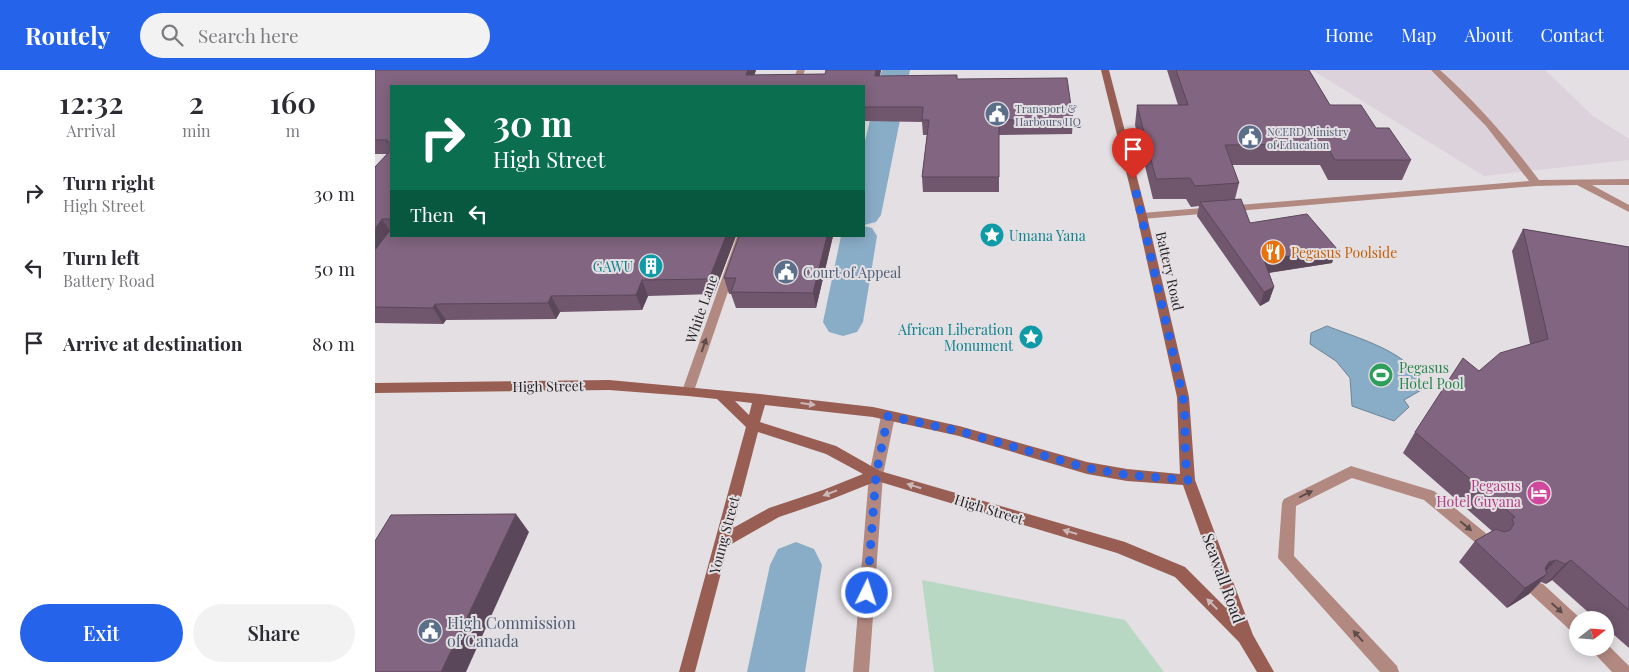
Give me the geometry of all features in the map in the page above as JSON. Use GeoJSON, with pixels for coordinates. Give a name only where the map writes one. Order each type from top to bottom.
{"type":"FeatureCollection","features":[{"type":"Feature","properties":{"kind":"street"},"geometry":{"type":"LineString","coordinates":[[795,85],[801,70]]}},
{"type":"Feature","properties":{"kind":"street","name":"Battery Road"},"geometry":{"type":"LineString","coordinates":[[1105,70],[1142,216],[1183,397],[1186,421],[1185,461],[1188,480]]}},
{"type":"Feature","properties":{"kind":"street"},"geometry":{"type":"LineString","coordinates":[[1435,70],[1459,92],[1522,164],[1536,184]]}},
{"type":"Feature","properties":{"kind":"street"},"geometry":{"type":"LineString","coordinates":[[1578,182],[1629,209]]}},
{"type":"Feature","properties":{"kind":"street"},"geometry":{"type":"LineString","coordinates":[[1142,216],[1536,184],[1629,182]]}},
{"type":"Feature","properties":{"kind":"street","name":"White Lane"},"geometry":{"type":"LineString","coordinates":[[688,391],[742,237]]}},
{"type":"Feature","properties":{"kind":"street","name":"High Street"},"geometry":{"type":"LineString","coordinates":[[375,388],[609,385],[760,399],[888,416],[959,431],[1087,468],[1127,475],[1188,480]]}},
{"type":"Feature","properties":{"kind":"street","name":"High Street"},"geometry":{"type":"LineString","coordinates":[[721,395],[740,415],[753,425],[831,450],[876,475],[1120,547],[1180,572],[1246,639]]}},
{"type":"Feature","properties":{"kind":"street","name":"Young Street"},"geometry":{"type":"LineString","coordinates":[[687,672],[760,399]]}},
{"type":"Feature","properties":{"kind":"street"},"geometry":{"type":"LineString","coordinates":[[861,672],[876,475],[888,416]]}},
{"type":"Feature","properties":{"kind":"street"},"geometry":{"type":"LineString","coordinates":[[1391,672],[1286,558],[1289,503],[1351,472],[1429,496],[1488,544]]}},
{"type":"Feature","properties":{"kind":"street"},"geometry":{"type":"LineString","coordinates":[[722,542],[774,512],[827,495],[876,475]]}},
{"type":"Feature","properties":{"kind":"street","name":"Seawall Road"},"geometry":{"type":"LineString","coordinates":[[1188,480],[1246,639],[1266,672]]}},
{"type":"Feature","properties":{"kind":"street"},"geometry":{"type":"LineString","coordinates":[[1537,589],[1569,619]]}},
{"type":"Feature","properties":{"kind":"street"},"geometry":{"type":"LineString","coordinates":[[1608,656],[1623,672]]}},
{"type":"Feature","properties":{"kind":"street"},"geometry":{"type":"LineString","coordinates":[[1610,656],[1629,672]]}},
{"type":"Feature","properties":{"kind":"shaded area"},"geometry":{"type":"Polygon","coordinates":[[[1312,70],[1545,70],[1593,116],[1629,139],[1629,160],[1484,176],[1312,70]]]}},
{"type":"Feature","properties":{"kind":"green space"},"geometry":{"type":"Polygon","coordinates":[[[922,580],[1125,620],[1164,672],[934,672],[922,580]]]}},
{"type":"Feature","properties":{"kind":"water","name":"Pegasus Hotel Pool"},"geometry":{"type":"Polygon","coordinates":[[[1327,326],[1386,350],[1407,363],[1414,371],[1423,389],[1404,400],[1409,407],[1394,421],[1352,406],[1350,378],[1336,361],[1310,344],[1311,333],[1327,326]]]}},
{"type":"Feature","properties":{"kind":"building"},"geometry":{"type":"Polygon","coordinates":[[[375,70],[748,70],[746,75],[825,74],[826,70],[876,70],[875,76],[957,75],[957,79],[1067,78],[1073,120],[999,120],[999,177],[922,177],[929,120],[922,120],[923,107],[865,107],[865,85],[390,85],[390,142],[386,142],[388,140],[375,140],[375,70]]]}},
{"type":"Feature","properties":{"kind":"building","name":"NCERD Ministry of Education"},"geometry":{"type":"Polygon","coordinates":[[[1176,70],[1309,70],[1330,105],[1361,105],[1376,128],[1389,128],[1411,160],[1335,160],[1326,144],[1225,145],[1239,183],[1195,186],[1190,178],[1156,179],[1137,105],[1188,105],[1176,70]]]}},
{"type":"Feature","properties":{"kind":"building"},"geometry":{"type":"Polygon","coordinates":[[[390,151],[390,219],[382,219],[375,229],[375,167],[390,151]]]}},
{"type":"Feature","properties":{"kind":"building"},"geometry":{"type":"Polygon","coordinates":[[[1241,199],[1250,223],[1307,214],[1337,249],[1264,260],[1274,287],[1264,292],[1200,202],[1241,199]]]}},
{"type":"Feature","properties":{"kind":"building","name":"Pegasus Hotel Guyana"},"geometry":{"type":"Polygon","coordinates":[[[1523,229],[1629,247],[1629,610],[1571,560],[1565,564],[1556,560],[1549,562],[1545,568],[1547,574],[1525,588],[1475,541],[1496,529],[1504,532],[1510,530],[1514,524],[1512,519],[1515,517],[1415,432],[1463,358],[1479,371],[1500,353],[1548,339],[1523,229]]]}},
{"type":"Feature","properties":{"kind":"building"},"geometry":{"type":"Polygon","coordinates":[[[390,230],[390,237],[726,237],[709,279],[642,280],[636,295],[551,296],[548,303],[435,304],[433,308],[375,307],[375,250],[390,230]]]}},
{"type":"Feature","properties":{"kind":"building","name":"Court of Appeal"},"geometry":{"type":"Polygon","coordinates":[[[739,237],[827,237],[813,293],[731,292],[736,278],[724,278],[739,237]]]}},
{"type":"Feature","properties":{"kind":"building","name":"High Commission of Canada"},"geometry":{"type":"Polygon","coordinates":[[[516,514],[441,672],[375,672],[375,541],[391,515],[516,514]]]}},
{"type":"Feature","properties":{"kind":"waterway"},"geometry":{"type":"LineString","coordinates":[[865,210],[896,70]]}},
{"type":"Feature","properties":{"kind":"waterway"},"geometry":{"type":"LineString","coordinates":[[843,322],[859,237]]}},
{"type":"Feature","properties":{"kind":"waterway"},"geometry":{"type":"LineString","coordinates":[[776,672],[796,565]]}},
{"type":"Feature","properties":{"kind":"place","name":"Transport & Harbours HQ"},"geometry":{"type":"Point","coordinates":[997,114]}},
{"type":"Feature","properties":{"kind":"place","name":"NCERD Ministry of Education"},"geometry":{"type":"Point","coordinates":[1250,137]}},
{"type":"Feature","properties":{"kind":"place","name":"Umana Yana"},"geometry":{"type":"Point","coordinates":[992,235]}},
{"type":"Feature","properties":{"kind":"place","name":"Pegasus Poolside"},"geometry":{"type":"Point","coordinates":[1273,252]}},
{"type":"Feature","properties":{"kind":"place","name":"GAWU"},"geometry":{"type":"Point","coordinates":[651,266]}},
{"type":"Feature","properties":{"kind":"place","name":"Court of Appeal"},"geometry":{"type":"Point","coordinates":[786,272]}},
{"type":"Feature","properties":{"kind":"place","name":"African Liberation Monument"},"geometry":{"type":"Point","coordinates":[1031,337]}},
{"type":"Feature","properties":{"kind":"place","name":"Pegasus Hotel Pool"},"geometry":{"type":"Point","coordinates":[1381,375]}},
{"type":"Feature","properties":{"kind":"place","name":"Pegasus Hotel Guyana"},"geometry":{"type":"Point","coordinates":[1539,493]}},
{"type":"Feature","properties":{"kind":"place","name":"High Commission of Canada"},"geometry":{"type":"Point","coordinates":[430,631]}},
{"type":"Feature","properties":{"kind":"route"},"geometry":{"type":"LineString","coordinates":[[867,593],[876,475],[888,416],[959,431],[1087,468],[1127,475],[1188,480],[1185,461],[1186,421],[1183,397],[1133,179]]}}]}
